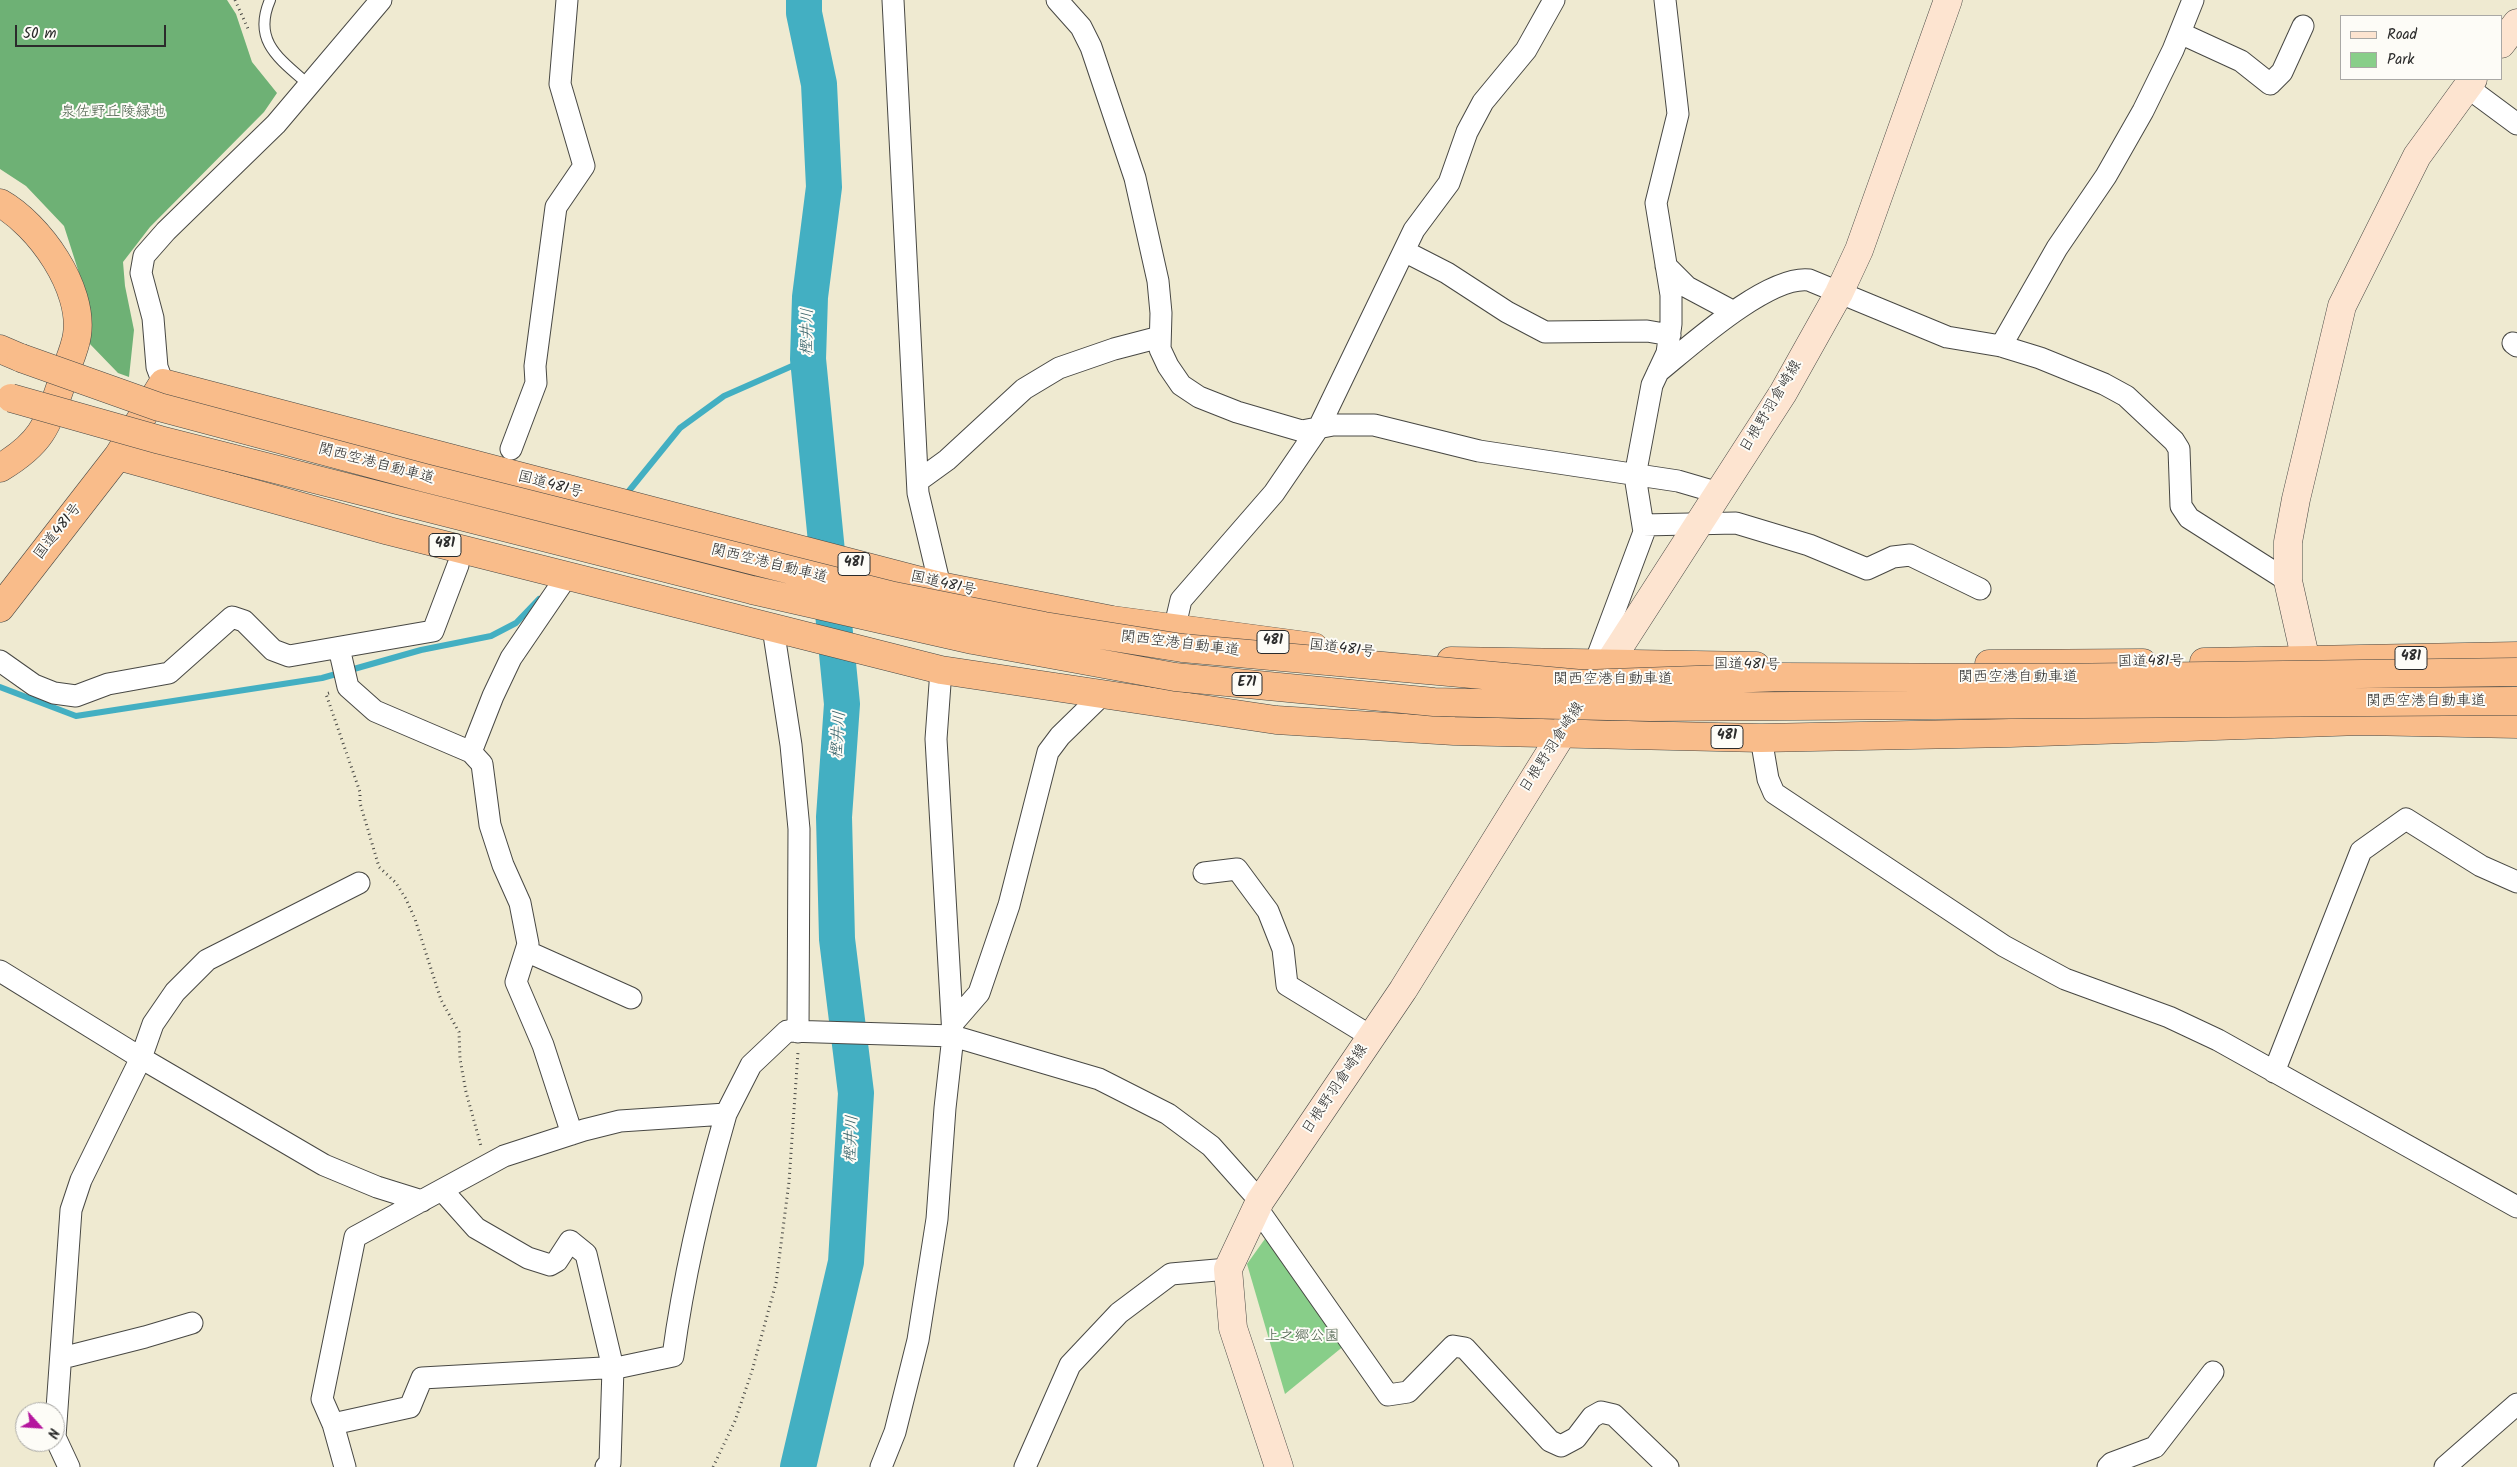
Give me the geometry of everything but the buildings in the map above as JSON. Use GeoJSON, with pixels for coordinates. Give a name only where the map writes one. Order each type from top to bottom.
{"type":"FeatureCollection","features":[{"type":"Feature","properties":{"kind":"highway"},"geometry":{"type":"LineString","coordinates":[[0,203],[15,212],[43,240],[65,278],[76,313],[77,335],[48,424],[23,454],[0,468]]}},
{"type":"Feature","properties":{"kind":"highway","name":"関西空港自動車道"},"geometry":{"type":"LineString","coordinates":[[10,354],[159,407],[425,478],[894,596],[1044,626],[1182,648],[1583,684],[1781,676],[2052,678],[2517,672]]}},
{"type":"Feature","properties":{"kind":"highway","name":"国道481号"},"geometry":{"type":"LineString","coordinates":[[0,608],[118,456],[163,383],[940,586],[1112,620],[1174,630],[1430,661],[1755,666],[2306,661],[2517,656]]}},
{"type":"Feature","properties":{"kind":"highway","name":"関西空港自動車道"},"geometry":{"type":"LineString","coordinates":[[5,397],[170,443],[752,590],[974,640],[1175,678],[1434,702],[1650,707],[2517,701]]}},
{"type":"Feature","properties":{"kind":"highway","name":"481"},"geometry":{"type":"LineString","coordinates":[[118,456],[380,529],[941,670],[1276,720],[1454,731],[1761,738],[2010,733],[2360,721],[2510,728]]}},
{"type":"Feature","properties":{"kind":"highway","name":"481"},"geometry":{"type":"LineString","coordinates":[[2422,658],[2517,637]]}},
{"type":"Feature","properties":{"kind":"main road","name":"日根野羽倉崎線"},"geometry":{"type":"LineString","coordinates":[[1279,1467],[1232,1328],[1228,1269],[1258,1205],[1372,1037],[1562,732],[1602,663],[1699,524],[1783,393],[1839,293],[1858,250],[1948,0]]}},
{"type":"Feature","properties":{"kind":"main road"},"geometry":{"type":"LineString","coordinates":[[2502,43],[2517,23]]}},
{"type":"Feature","properties":{"kind":"main road"},"geometry":{"type":"LineString","coordinates":[[2306,661],[2288,581],[2288,542],[2296,498],[2342,306],[2417,156],[2470,83]]}},
{"type":"Feature","properties":{"kind":"street"},"geometry":{"type":"LineString","coordinates":[[163,383],[156,367],[153,318],[141,273],[144,256],[166,231],[276,124],[381,0]]}},
{"type":"Feature","properties":{"kind":"street"},"geometry":{"type":"LineString","coordinates":[[511,449],[536,383],[535,366],[556,207],[584,166],[560,84],[567,0]]}},
{"type":"Feature","properties":{"kind":"street"},"geometry":{"type":"LineString","coordinates":[[893,0],[918,493],[940,586]]}},
{"type":"Feature","properties":{"kind":"street"},"geometry":{"type":"LineString","coordinates":[[1057,0],[1081,27],[1091,47],[1135,178],[1158,281],[1161,313],[1160,349],[1168,366],[1181,385],[1199,397],[1237,412],[1302,431],[1333,425],[1374,425],[1479,451],[1678,481],[1719,493]]}},
{"type":"Feature","properties":{"kind":"street"},"geometry":{"type":"LineString","coordinates":[[1174,630],[1181,600],[1274,493],[1319,427],[1414,230],[1449,183],[1467,132],[1483,102],[1526,50],[1554,0]]}},
{"type":"Feature","properties":{"kind":"street"},"geometry":{"type":"LineString","coordinates":[[1602,663],[1644,532],[1635,476],[1652,385],[1667,353],[1670,335],[1671,295],[1656,203],[1678,114],[1665,0]]}},
{"type":"Feature","properties":{"kind":"street"},"geometry":{"type":"LineString","coordinates":[[2001,346],[2057,248],[2106,176],[2143,111],[2180,33],[2193,0]]}},
{"type":"Feature","properties":{"kind":"street"},"geometry":{"type":"LineString","coordinates":[[2180,33],[2241,62],[2270,84],[2282,72],[2303,26]]}},
{"type":"Feature","properties":{"kind":"street"},"geometry":{"type":"LineString","coordinates":[[2470,83],[2517,124]]}},
{"type":"Feature","properties":{"kind":"street"},"geometry":{"type":"LineString","coordinates":[[1404,251],[1447,273],[1507,312],[1545,332],[1647,331],[1670,335]]}},
{"type":"Feature","properties":{"kind":"street"},"geometry":{"type":"LineString","coordinates":[[1666,266],[1687,287],[1732,311]]}},
{"type":"Feature","properties":{"kind":"street"},"geometry":{"type":"LineString","coordinates":[[1658,372],[1732,311],[1796,279],[1809,280],[1947,337],[2001,346],[2040,358],[2104,384],[2126,396],[2174,441],[2179,449],[2181,506],[2189,518],[2288,581]]}},
{"type":"Feature","properties":{"kind":"street"},"geometry":{"type":"LineString","coordinates":[[918,481],[947,460],[1024,389],[1060,368],[1114,349],[1160,337]]}},
{"type":"Feature","properties":{"kind":"street"},"geometry":{"type":"LineString","coordinates":[[1643,525],[1736,523],[1810,545],[1866,570],[1893,557],[1910,554],[1980,589]]}},
{"type":"Feature","properties":{"kind":"street"},"geometry":{"type":"LineString","coordinates":[[0,661],[34,685],[54,693],[76,696],[108,684],[169,673],[232,617],[244,621],[273,650],[289,656],[433,632],[458,566]]}},
{"type":"Feature","properties":{"kind":"street"},"geometry":{"type":"LineString","coordinates":[[471,752],[486,712],[511,658],[567,576]]}},
{"type":"Feature","properties":{"kind":"street"},"geometry":{"type":"LineString","coordinates":[[774,628],[791,744],[799,829],[798,1032]]}},
{"type":"Feature","properties":{"kind":"street"},"geometry":{"type":"LineString","coordinates":[[339,648],[348,687],[375,711],[471,752],[482,764],[490,825],[502,865],[520,903],[528,944],[516,982],[543,1045],[572,1134]]}},
{"type":"Feature","properties":{"kind":"street"},"geometry":{"type":"LineString","coordinates":[[881,1467],[895,1432],[918,1340],[937,1219],[953,1030],[936,739],[941,670]]}},
{"type":"Feature","properties":{"kind":"street"},"geometry":{"type":"LineString","coordinates":[[953,1030],[979,993],[1008,905],[1048,752],[1060,736],[1103,694]]}},
{"type":"Feature","properties":{"kind":"street"},"geometry":{"type":"LineString","coordinates":[[1761,738],[1768,779],[1774,793],[2004,946],[2065,979],[2185,1025],[2218,1040],[2517,1207]]}},
{"type":"Feature","properties":{"kind":"street"},"geometry":{"type":"LineString","coordinates":[[2274,1072],[2361,851],[2406,819],[2481,866],[2517,882]]}},
{"type":"Feature","properties":{"kind":"street"},"geometry":{"type":"LineString","coordinates":[[1204,873],[1237,869],[1268,911],[1283,949],[1287,985],[1372,1037]]}},
{"type":"Feature","properties":{"kind":"street"},"geometry":{"type":"LineString","coordinates":[[70,1467],[55,1438],[71,1210],[81,1180],[141,1058],[153,1024],[175,992],[207,960],[359,883]]}},
{"type":"Feature","properties":{"kind":"street"},"geometry":{"type":"LineString","coordinates":[[526,951],[630,998]]}},
{"type":"Feature","properties":{"kind":"street"},"geometry":{"type":"LineString","coordinates":[[0,971],[141,1058],[324,1165],[377,1187],[422,1202]]}},
{"type":"Feature","properties":{"kind":"street"},"geometry":{"type":"LineString","coordinates":[[333,1424],[410,1407],[422,1378],[613,1368],[673,1356],[681,1297],[706,1183],[726,1114],[751,1065],[787,1031],[953,1030],[1099,1079],[1168,1114],[1211,1146],[1258,1205],[1388,1395],[1408,1392],[1453,1346],[1464,1348],[1550,1441],[1560,1446],[1576,1438],[1592,1417],[1601,1412],[1614,1415],[1668,1467]]}},
{"type":"Feature","properties":{"kind":"street"},"geometry":{"type":"LineString","coordinates":[[345,1467],[333,1424],[322,1399],[355,1237],[504,1156],[620,1121],[726,1114]]}},
{"type":"Feature","properties":{"kind":"street"},"geometry":{"type":"LineString","coordinates":[[442,1190],[476,1228],[528,1258],[550,1265],[557,1262],[570,1241],[586,1254],[613,1368],[610,1462],[606,1467]]}},
{"type":"Feature","properties":{"kind":"street"},"geometry":{"type":"LineString","coordinates":[[1025,1467],[1070,1364],[1119,1313],[1171,1274],[1228,1269]]}},
{"type":"Feature","properties":{"kind":"street"},"geometry":{"type":"LineString","coordinates":[[62,1358],[145,1337],[192,1322]]}},
{"type":"Feature","properties":{"kind":"street"},"geometry":{"type":"LineString","coordinates":[[2108,1467],[2155,1448],[2212,1372]]}},
{"type":"Feature","properties":{"kind":"street"},"geometry":{"type":"LineString","coordinates":[[2445,1467],[2517,1404]]}},
{"type":"Feature","properties":{"kind":"lane"},"geometry":{"type":"LineString","coordinates":[[270,0],[263,16],[265,36],[273,51],[301,78]]}},
{"type":"Feature","properties":{"kind":"path"},"geometry":{"type":"LineString","coordinates":[[348,687],[326,694],[360,792],[360,803],[372,851],[379,867],[396,883],[406,899],[418,928],[441,1000],[459,1032],[460,1059],[466,1092],[486,1166]]}},
{"type":"Feature","properties":{"kind":"path"},"geometry":{"type":"LineString","coordinates":[[713,1467],[735,1421],[752,1371],[776,1284],[789,1182],[798,1032]]}},
{"type":"Feature","properties":{"kind":"green space","name":"泉佐野丘陵緑地"},"geometry":{"type":"Polygon","coordinates":[[[0,0],[227,0],[236,14],[252,62],[277,93],[264,112],[150,227],[123,262],[125,286],[134,330],[129,377],[118,373],[89,343],[87,298],[64,226],[26,186],[0,169],[0,0]]]}},
{"type":"Feature","properties":{"kind":"green space","name":"上之郷公園"},"geometry":{"type":"Polygon","coordinates":[[[1272,1229],[1345,1345],[1285,1394],[1247,1264],[1272,1229]]]}},
{"type":"Feature","properties":{"kind":"waterway","name":"樫井川"},"geometry":{"type":"LineString","coordinates":[[798,1467],[846,1262],[856,1093],[837,939],[834,817],[842,704],[808,359],[810,297],[824,187],[819,84],[804,13],[804,0]]}},
{"type":"Feature","properties":{"kind":"waterway"},"geometry":{"type":"LineString","coordinates":[[624,497],[680,428],[724,396],[808,359]]}},
{"type":"Feature","properties":{"kind":"waterway"},"geometry":{"type":"LineString","coordinates":[[0,687],[76,716],[322,678],[421,650],[491,636],[516,623],[539,599]]}}]}
